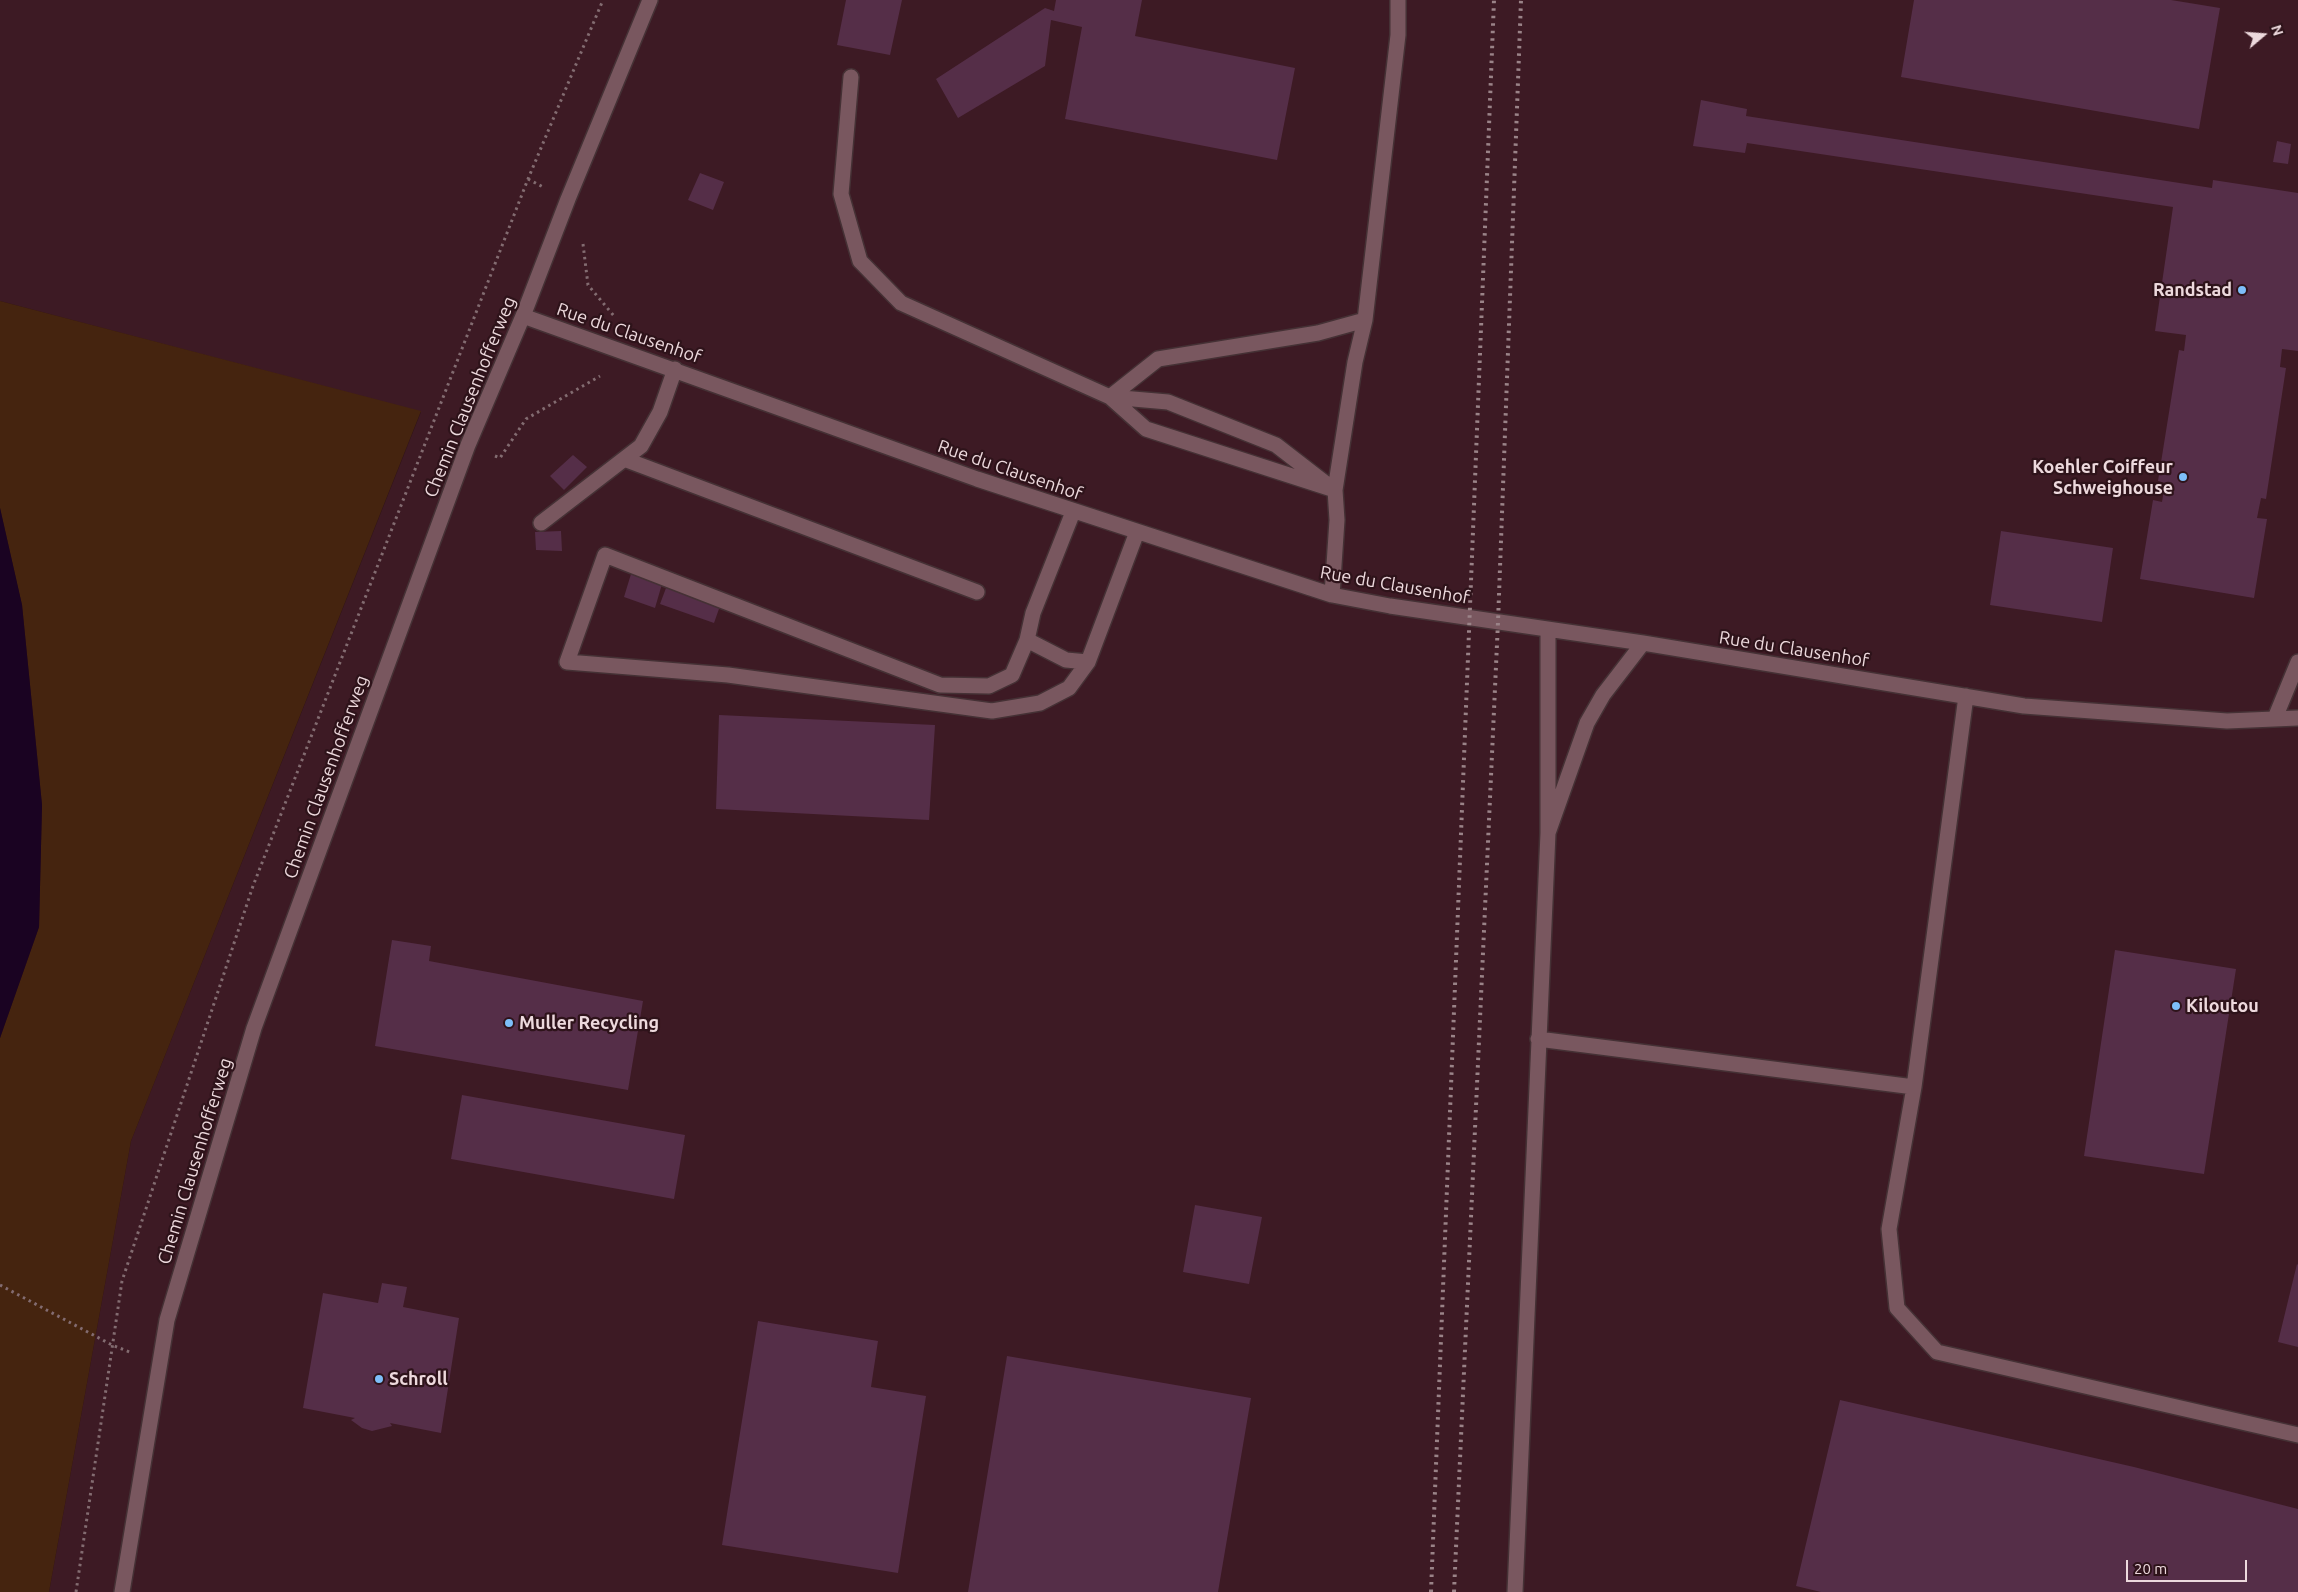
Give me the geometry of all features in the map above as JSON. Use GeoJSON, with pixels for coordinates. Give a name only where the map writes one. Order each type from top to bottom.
{"type":"FeatureCollection","features":[{"type":"Feature","properties":{"kind":"street","name":"Chemin Clausenhofferweg"},"geometry":{"type":"LineString","coordinates":[[122,1592],[167,1320],[254,1028],[468,445],[524,316],[568,199],[650,0]]}},
{"type":"Feature","properties":{"kind":"street"},"geometry":{"type":"LineString","coordinates":[[1332,595],[1337,520],[1335,490],[1355,362],[1365,320],[1398,35],[1398,0]]}},
{"type":"Feature","properties":{"kind":"street"},"geometry":{"type":"LineString","coordinates":[[851,76],[841,194],[860,262],[901,303],[1110,397],[1146,429],[1335,490]]}},
{"type":"Feature","properties":{"kind":"street","name":"Rue du Clausenhof"},"geometry":{"type":"LineString","coordinates":[[524,316],[675,369],[977,480],[1332,595],[1390,606],[1643,643],[2024,706],[2217,720],[2298,718]]}},
{"type":"Feature","properties":{"kind":"street"},"geometry":{"type":"LineString","coordinates":[[1110,397],[1158,359],[1318,333],[1365,320]]}},
{"type":"Feature","properties":{"kind":"street"},"geometry":{"type":"LineString","coordinates":[[541,523],[641,446],[660,412],[675,369]]}},
{"type":"Feature","properties":{"kind":"street"},"geometry":{"type":"LineString","coordinates":[[1110,397],[1168,402],[1276,445],[1335,490]]}},
{"type":"Feature","properties":{"kind":"street"},"geometry":{"type":"LineString","coordinates":[[624,459],[977,592]]}},
{"type":"Feature","properties":{"kind":"street"},"geometry":{"type":"LineString","coordinates":[[1073,512],[1033,613],[1027,640],[1012,675],[989,686],[940,685],[605,555],[567,662],[728,675],[992,711],[1040,703],[1068,688],[1088,662],[1137,532]]}},
{"type":"Feature","properties":{"kind":"street"},"geometry":{"type":"LineString","coordinates":[[1515,1592],[1548,833],[1548,629]]}},
{"type":"Feature","properties":{"kind":"street"},"geometry":{"type":"LineString","coordinates":[[1027,640],[1066,660],[1088,662]]}},
{"type":"Feature","properties":{"kind":"street"},"geometry":{"type":"LineString","coordinates":[[1548,833],[1587,723],[1603,695],[1643,643]]}},
{"type":"Feature","properties":{"kind":"street"},"geometry":{"type":"LineString","coordinates":[[2276,718],[2298,662]]}},
{"type":"Feature","properties":{"kind":"street"},"geometry":{"type":"LineString","coordinates":[[1966,696],[1914,1087],[1889,1228],[1897,1308],[1937,1352],[2298,1435]]}},
{"type":"Feature","properties":{"kind":"street"},"geometry":{"type":"LineString","coordinates":[[1538,1039],[1914,1087]]}},
{"type":"Feature","properties":{"kind":"path"},"geometry":{"type":"LineString","coordinates":[[76,1592],[122,1281],[253,886],[528,179],[603,0]]}},
{"type":"Feature","properties":{"kind":"path"},"geometry":{"type":"LineString","coordinates":[[430,431],[500,458],[526,419],[592,381],[632,355],[622,326],[588,285],[579,219],[568,199],[528,179]]}},
{"type":"Feature","properties":{"kind":"path"},"geometry":{"type":"LineString","coordinates":[[0,1285],[112,1345],[160,1365]]}},
{"type":"Feature","properties":{"kind":"shaded area"},"geometry":{"type":"Polygon","coordinates":[[[0,0],[2298,0],[2298,1592],[49,1592],[131,1141],[421,412],[0,301],[0,0]]]}},
{"type":"Feature","properties":{"kind":"shaded area"},"geometry":{"type":"Polygon","coordinates":[[[0,301],[421,411],[131,1141],[49,1592],[0,1592],[0,1038],[39,927],[42,805],[22,605],[0,508],[0,301]]]}},
{"type":"Feature","properties":{"kind":"shaded area"},"geometry":{"type":"Polygon","coordinates":[[[0,508],[22,605],[42,805],[39,927],[0,1038],[0,508]]]}},
{"type":"Feature","properties":{"kind":"building"},"geometry":{"type":"Polygon","coordinates":[[[846,0],[902,0],[890,55],[837,45],[846,0]]]}},
{"type":"Feature","properties":{"kind":"building"},"geometry":{"type":"Polygon","coordinates":[[[1056,0],[1142,0],[1135,36],[1295,68],[1277,160],[1065,119],[1082,27],[1051,20],[1045,66],[958,118],[936,79],[1045,8],[1054,11],[1056,0]]]}},
{"type":"Feature","properties":{"kind":"building"},"geometry":{"type":"Polygon","coordinates":[[[1914,0],[2171,0],[2220,8],[2199,129],[1901,77],[1914,0]]]}},
{"type":"Feature","properties":{"kind":"building"},"geometry":{"type":"Polygon","coordinates":[[[1701,100],[1747,109],[1746,116],[2212,188],[2213,180],[2298,193],[2298,351],[2282,349],[2280,367],[2286,368],[2266,499],[2261,498],[2257,518],[2267,519],[2254,598],[2140,579],[2153,500],[2162,502],[2165,483],[2158,481],[2179,350],[2184,351],[2186,335],[2155,331],[2173,207],[1747,143],[1745,153],[1693,146],[1701,100]]]}},
{"type":"Feature","properties":{"kind":"building"},"geometry":{"type":"Polygon","coordinates":[[[2277,141],[2291,144],[2288,164],[2273,162],[2277,141]]]}},
{"type":"Feature","properties":{"kind":"building"},"geometry":{"type":"Polygon","coordinates":[[[700,173],[724,182],[713,210],[688,200],[700,173]]]}},
{"type":"Feature","properties":{"kind":"building"},"geometry":{"type":"Polygon","coordinates":[[[573,455],[587,467],[564,490],[550,476],[573,455]]]}},
{"type":"Feature","properties":{"kind":"building"},"geometry":{"type":"Polygon","coordinates":[[[561,531],[562,551],[536,550],[535,532],[561,531]]]}},
{"type":"Feature","properties":{"kind":"building"},"geometry":{"type":"Polygon","coordinates":[[[2001,531],[2113,548],[2102,622],[1990,605],[2001,531]]]}},
{"type":"Feature","properties":{"kind":"building"},"geometry":{"type":"Polygon","coordinates":[[[631,574],[662,584],[655,608],[624,597],[631,574]]]}},
{"type":"Feature","properties":{"kind":"building"},"geometry":{"type":"Polygon","coordinates":[[[666,588],[720,606],[714,623],[660,604],[666,588]]]}},
{"type":"Feature","properties":{"kind":"building"},"geometry":{"type":"Polygon","coordinates":[[[719,715],[935,725],[929,820],[716,809],[719,715]]]}},
{"type":"Feature","properties":{"kind":"building","name":"Muller Recycling"},"geometry":{"type":"Polygon","coordinates":[[[392,940],[431,946],[429,961],[643,1001],[628,1090],[375,1046],[392,940]]]}},
{"type":"Feature","properties":{"kind":"building"},"geometry":{"type":"Polygon","coordinates":[[[2115,950],[2236,969],[2204,1174],[2084,1156],[2115,950]]]}},
{"type":"Feature","properties":{"kind":"building"},"geometry":{"type":"Polygon","coordinates":[[[462,1095],[685,1135],[674,1199],[451,1159],[462,1095]]]}},
{"type":"Feature","properties":{"kind":"building"},"geometry":{"type":"Polygon","coordinates":[[[1195,1205],[1262,1217],[1249,1284],[1183,1272],[1195,1205]]]}},
{"type":"Feature","properties":{"kind":"building"},"geometry":{"type":"Polygon","coordinates":[[[2298,1265],[2298,1347],[2278,1342],[2298,1265]]]}},
{"type":"Feature","properties":{"kind":"building","name":"Schroll"},"geometry":{"type":"Polygon","coordinates":[[[382,1283],[407,1287],[403,1307],[459,1318],[441,1433],[390,1423],[392,1426],[372,1431],[362,1428],[351,1420],[355,1418],[303,1408],[323,1293],[378,1303],[382,1283]]]}},
{"type":"Feature","properties":{"kind":"building"},"geometry":{"type":"Polygon","coordinates":[[[758,1321],[878,1341],[871,1387],[926,1396],[898,1573],[722,1545],[758,1321]]]}},
{"type":"Feature","properties":{"kind":"building"},"geometry":{"type":"Polygon","coordinates":[[[1007,1356],[1251,1398],[1218,1592],[968,1592],[1007,1356]]]}},
{"type":"Feature","properties":{"kind":"building"},"geometry":{"type":"Polygon","coordinates":[[[1840,1400],[2134,1467],[2298,1509],[2298,1592],[1821,1592],[1796,1586],[1840,1400]]]}},
{"type":"Feature","properties":{"kind":"railway"},"geometry":{"type":"LineString","coordinates":[[1431,1592],[1494,0]]}},
{"type":"Feature","properties":{"kind":"railway"},"geometry":{"type":"LineString","coordinates":[[1454,1592],[1498,622],[1521,0]]}},
{"type":"Feature","properties":{"kind":"place","name":"Randstad"},"geometry":{"type":"Point","coordinates":[2242,290]}},
{"type":"Feature","properties":{"kind":"place","name":"Koehler Coiffeur Schweighouse"},"geometry":{"type":"Point","coordinates":[2183,477]}},
{"type":"Feature","properties":{"kind":"place","name":"Kiloutou"},"geometry":{"type":"Point","coordinates":[2176,1006]}},
{"type":"Feature","properties":{"kind":"place","name":"Muller Recycling"},"geometry":{"type":"Point","coordinates":[509,1023]}},
{"type":"Feature","properties":{"kind":"place","name":"Schroll"},"geometry":{"type":"Point","coordinates":[379,1379]}}]}
